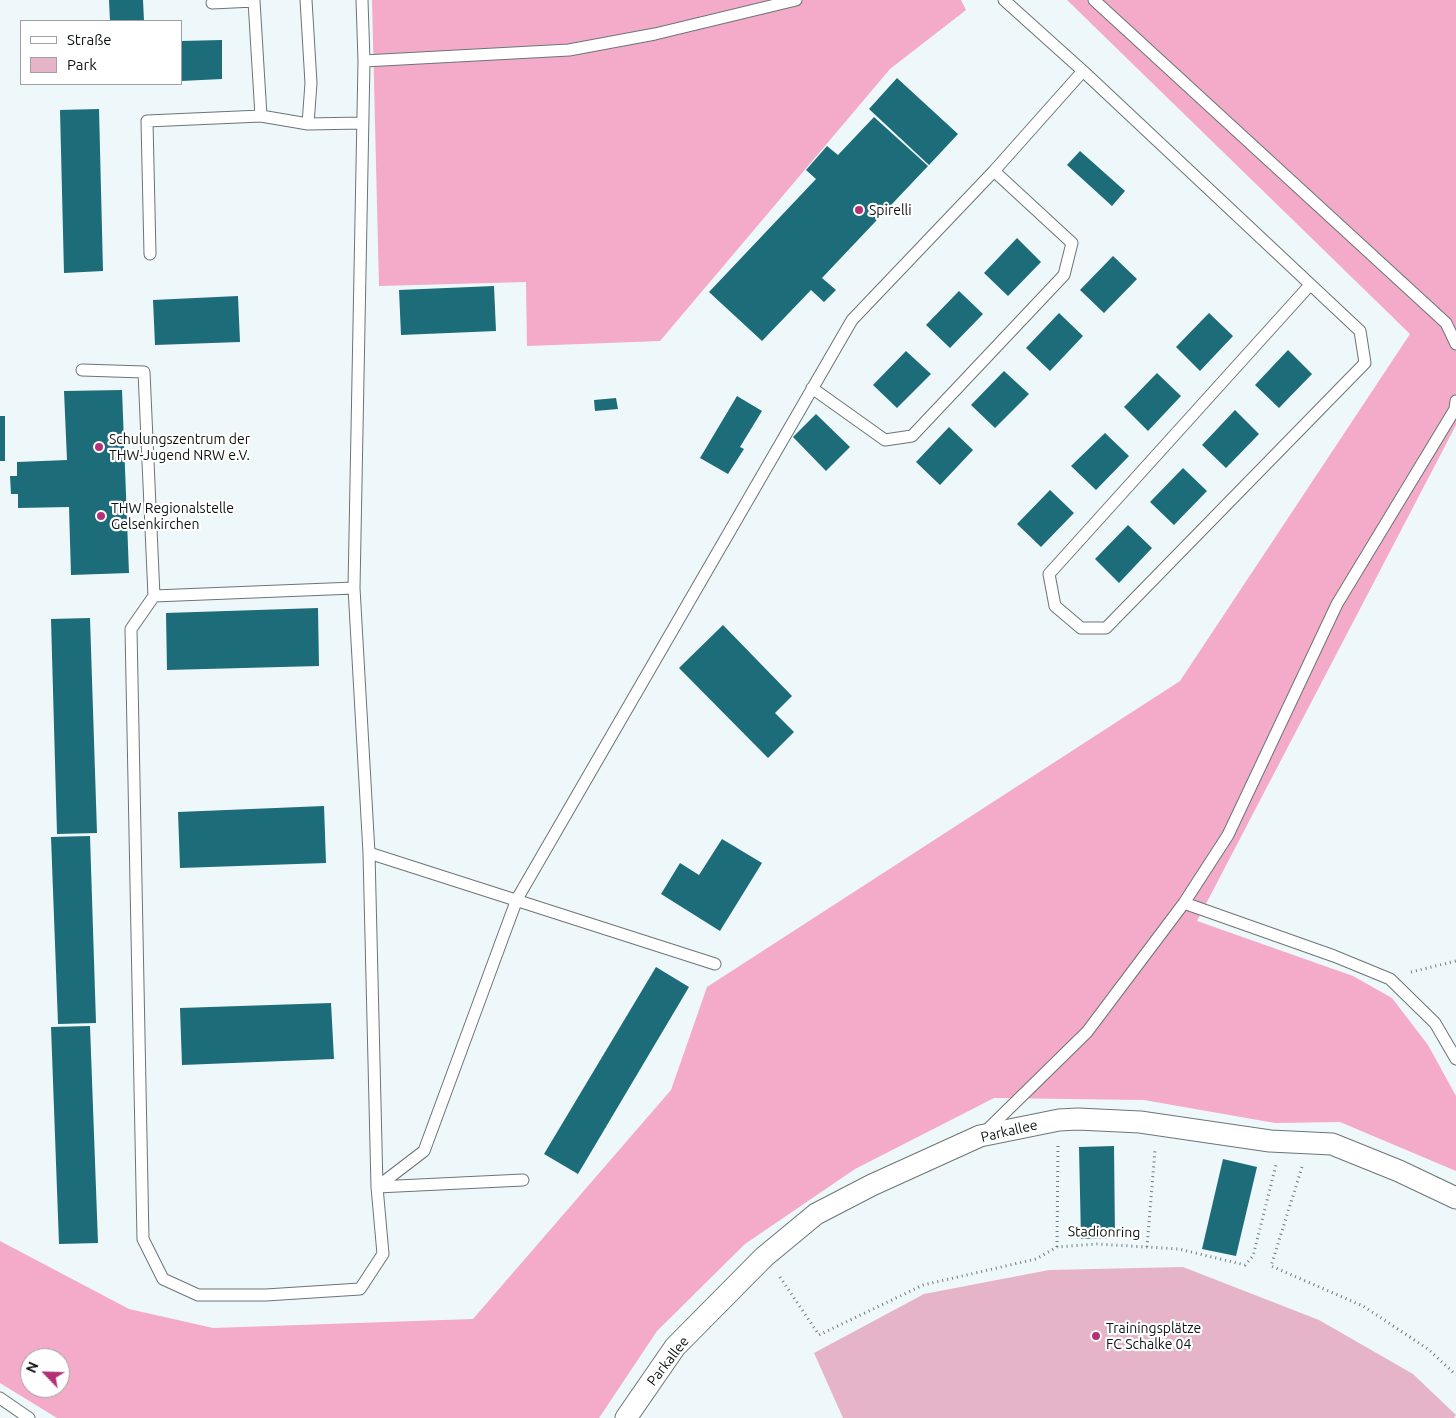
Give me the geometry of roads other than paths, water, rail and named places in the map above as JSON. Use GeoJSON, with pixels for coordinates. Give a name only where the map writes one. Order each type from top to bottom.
{"type":"FeatureCollection","features":[{"type":"Feature","properties":{"kind":"street","name":"Parkallee"},"geometry":{"type":"LineString","coordinates":[[626,1418],[675,1347],[764,1256],[816,1214],[872,1185],[980,1136],[1059,1120],[1140,1122],[1283,1142],[1332,1144],[1399,1171],[1456,1198]]}},
{"type":"Feature","properties":{"kind":"lane"},"geometry":{"type":"LineString","coordinates":[[306,0],[311,83],[308,124]]}},
{"type":"Feature","properties":{"kind":"lane"},"geometry":{"type":"LineString","coordinates":[[82,370],[144,372],[154,596],[131,629],[143,1239],[163,1279],[198,1295],[266,1295],[360,1289],[384,1254],[377,1186],[369,853],[354,588],[361,123],[364,61],[362,0]]}},
{"type":"Feature","properties":{"kind":"lane"},"geometry":{"type":"LineString","coordinates":[[364,61],[569,50],[655,34],[796,0]]}},
{"type":"Feature","properties":{"kind":"lane"},"geometry":{"type":"LineString","coordinates":[[1004,0],[1083,71],[1360,331],[1365,363],[1106,628],[1081,628],[1055,606],[1049,574],[1310,285]]}},
{"type":"Feature","properties":{"kind":"lane"},"geometry":{"type":"LineString","coordinates":[[1094,0],[1446,322],[1456,344]]}},
{"type":"Feature","properties":{"kind":"lane"},"geometry":{"type":"LineString","coordinates":[[212,3],[254,1],[260,116]]}},
{"type":"Feature","properties":{"kind":"lane"},"geometry":{"type":"LineString","coordinates":[[377,1186],[424,1151],[517,899],[852,320],[994,171],[1083,71]]}},
{"type":"Feature","properties":{"kind":"lane"},"geometry":{"type":"LineString","coordinates":[[150,254],[147,121],[260,116],[308,124],[361,123]]}},
{"type":"Feature","properties":{"kind":"lane"},"geometry":{"type":"LineString","coordinates":[[812,388],[885,440],[912,436],[1064,275],[1072,243],[994,171]]}},
{"type":"Feature","properties":{"kind":"lane"},"geometry":{"type":"LineString","coordinates":[[980,1136],[1086,1032],[1184,903],[1228,834],[1337,604],[1455,409],[1456,401]]}},
{"type":"Feature","properties":{"kind":"lane"},"geometry":{"type":"LineString","coordinates":[[154,596],[354,588]]}},
{"type":"Feature","properties":{"kind":"lane"},"geometry":{"type":"LineString","coordinates":[[369,853],[715,964]]}},
{"type":"Feature","properties":{"kind":"lane"},"geometry":{"type":"LineString","coordinates":[[1184,903],[1334,956],[1390,979],[1435,1023],[1456,1059]]}},
{"type":"Feature","properties":{"kind":"lane"},"geometry":{"type":"LineString","coordinates":[[377,1186],[523,1180]]}},
{"type":"Feature","properties":{"kind":"lane"},"geometry":{"type":"LineString","coordinates":[[0,1398],[29,1418]]}},
{"type":"Feature","properties":{"kind":"place","name":"Spirelli"},"geometry":{"type":"Point","coordinates":[859,210]}},
{"type":"Feature","properties":{"kind":"place","name":"Schulungszentrum der THW-Jugend NRW e.V."},"geometry":{"type":"Point","coordinates":[99,447]}},
{"type":"Feature","properties":{"kind":"place","name":"THW Regionalstelle Gelsenkirchen"},"geometry":{"type":"Point","coordinates":[101,516]}},
{"type":"Feature","properties":{"kind":"place","name":"Trainingsplätze FC Schalke 04"},"geometry":{"type":"Point","coordinates":[1096,1336]}}]}
